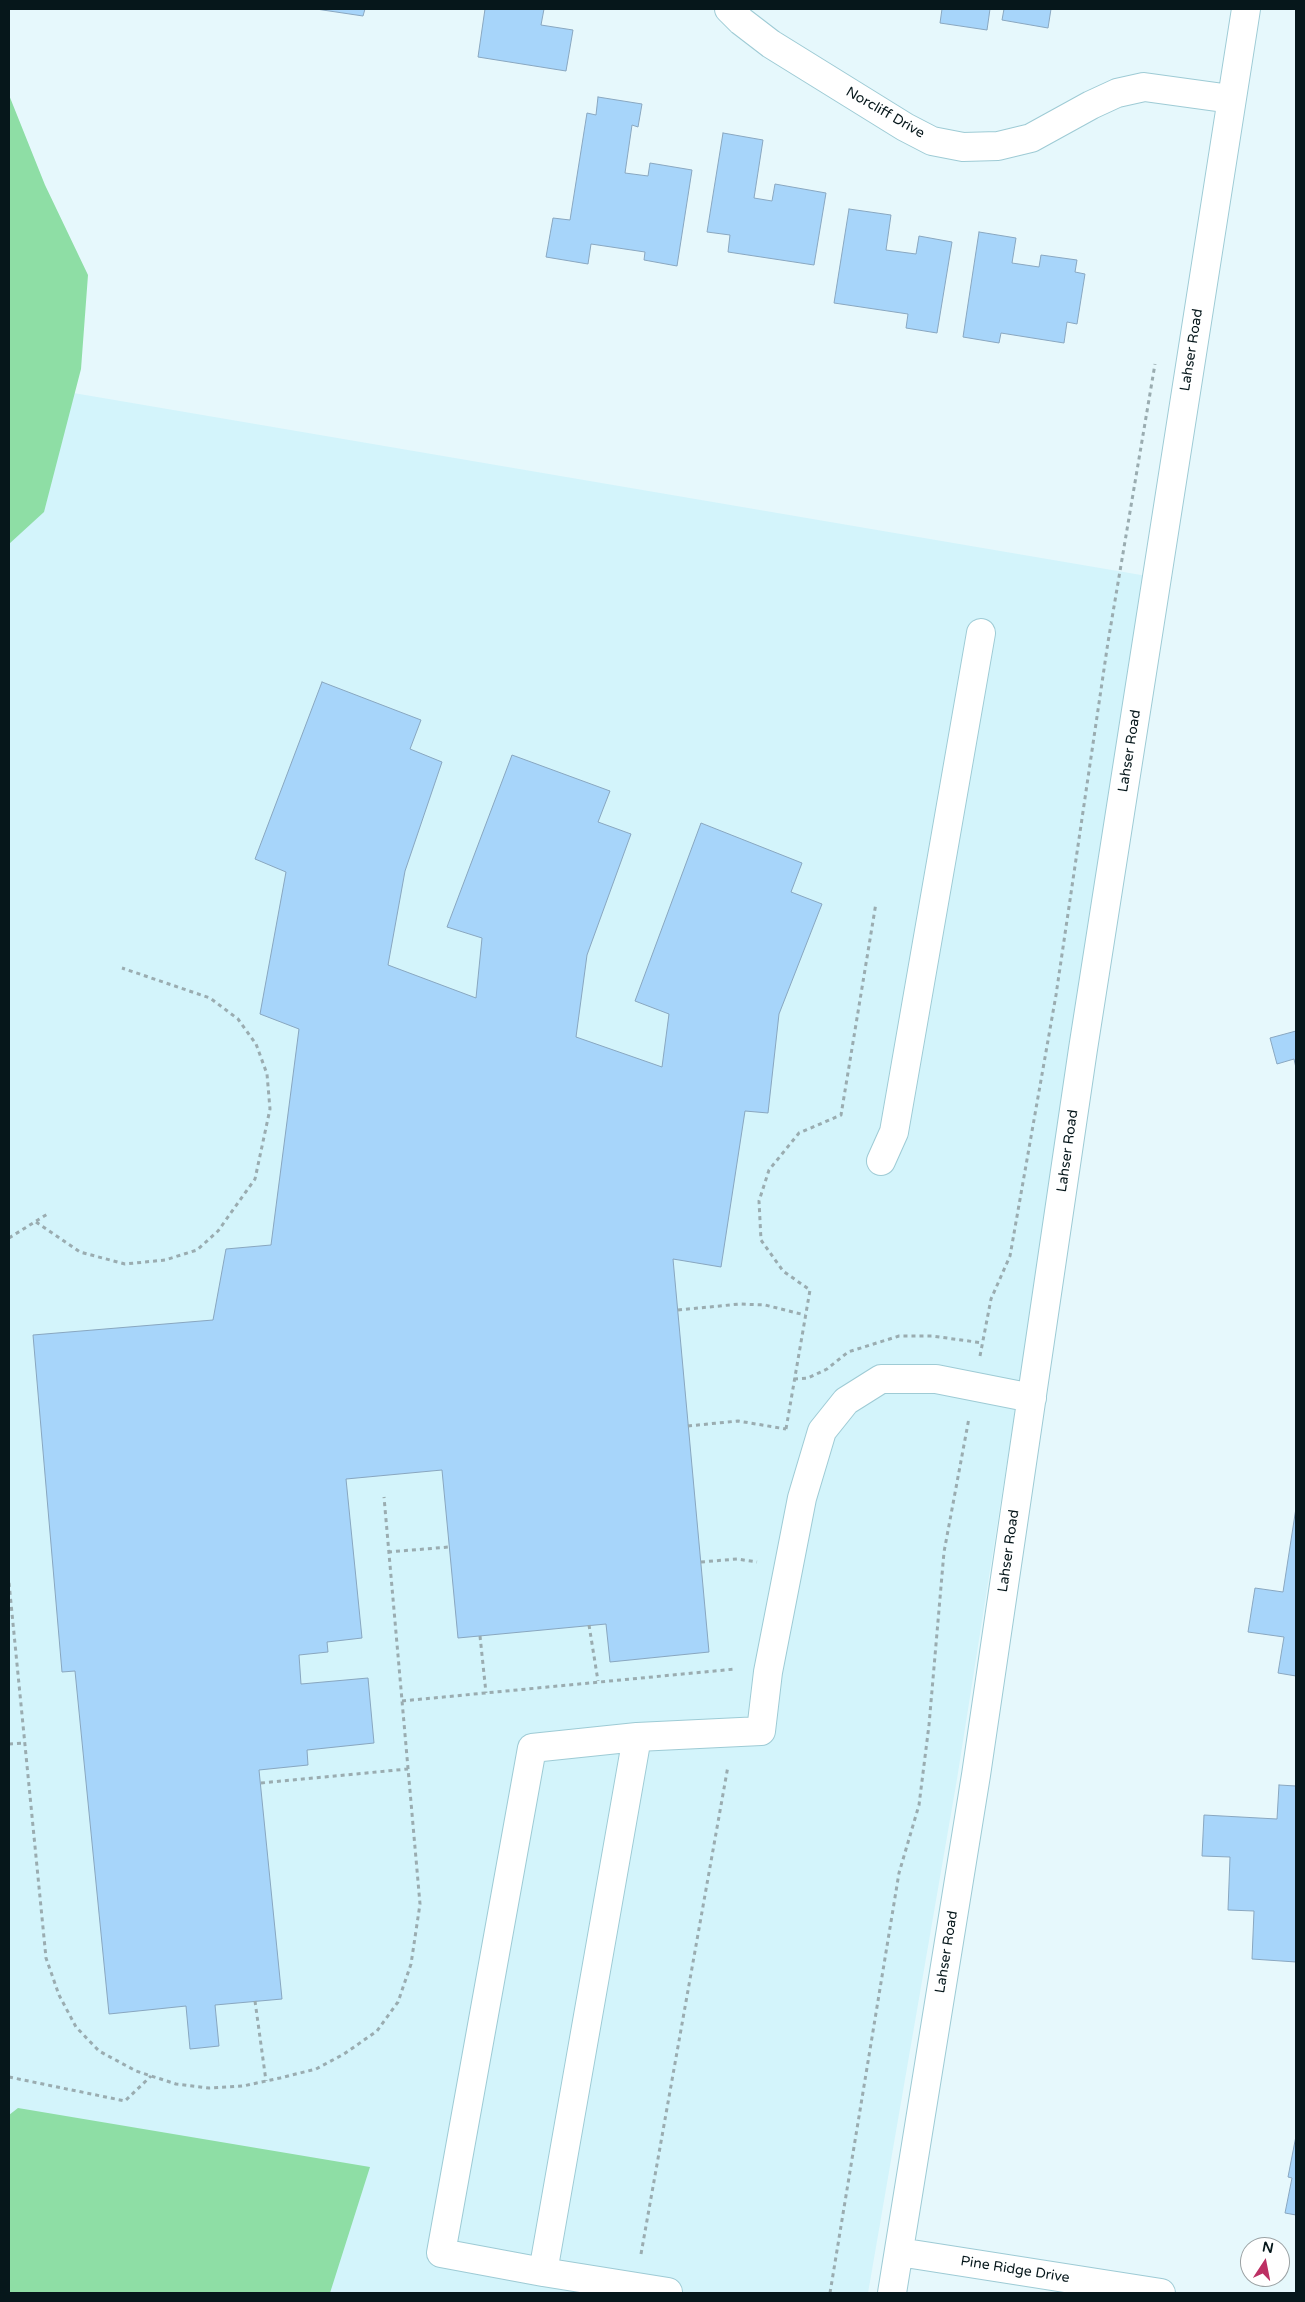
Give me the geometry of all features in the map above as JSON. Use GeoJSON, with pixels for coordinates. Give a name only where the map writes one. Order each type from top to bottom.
{"type":"FeatureCollection","features":[{"type":"Feature","properties":{"kind":"street","name":"Norcliff Drive"},"geometry":{"type":"LineString","coordinates":[[729,9],[741,21],[771,44],[904,128],[932,141],[963,147],[998,146],[1030,138],[1090,105],[1117,93],[1144,87],[1231,99]]}},
{"type":"Feature","properties":{"kind":"street","name":"Lahser Road"},"geometry":{"type":"LineString","coordinates":[[892,2293],[976,1775],[1081,1058],[1246,9]]}},
{"type":"Feature","properties":{"kind":"street"},"geometry":{"type":"LineString","coordinates":[[881,1161],[894,1132],[981,633]]}},
{"type":"Feature","properties":{"kind":"street"},"geometry":{"type":"LineString","coordinates":[[668,2292],[542,2272],[441,2253],[532,1748],[637,1737],[761,1730],[768,1672],[802,1498],[822,1432],[846,1400],[881,1378],[936,1379],[1032,1398]]}},
{"type":"Feature","properties":{"kind":"street"},"geometry":{"type":"LineString","coordinates":[[542,2272],[637,1737]]}},
{"type":"Feature","properties":{"kind":"street","name":"Pine Ridge Drive"},"geometry":{"type":"LineString","coordinates":[[899,2252],[1161,2293]]}},
{"type":"Feature","properties":{"kind":"path"},"geometry":{"type":"LineString","coordinates":[[830,2293],[899,1873],[919,1805],[929,1725],[944,1552],[991,1299],[1010,1256],[1056,995],[1108,642]]}},
{"type":"Feature","properties":{"kind":"path"},"geometry":{"type":"LineString","coordinates":[[36,1222],[80,1252],[125,1264],[165,1260],[197,1250],[218,1231],[255,1179],[270,1109],[268,1074],[256,1044],[238,1019],[210,998],[122,968]]}},
{"type":"Feature","properties":{"kind":"path"},"geometry":{"type":"LineString","coordinates":[[9,1238],[49,1213]]}},
{"type":"Feature","properties":{"kind":"path"},"geometry":{"type":"LineString","coordinates":[[678,1310],[740,1304],[765,1305],[805,1315]]}},
{"type":"Feature","properties":{"kind":"path"},"geometry":{"type":"LineString","coordinates":[[688,1426],[738,1421],[786,1429]]}},
{"type":"Feature","properties":{"kind":"path"},"geometry":{"type":"LineString","coordinates":[[9,1583],[46,1958],[59,1995],[76,2027],[99,2052],[136,2071],[176,2084],[208,2088],[242,2086],[266,2081],[316,2068],[344,2054],[377,2031],[398,2002],[411,1964],[420,1904],[384,1498]]}},
{"type":"Feature","properties":{"kind":"path"},"geometry":{"type":"LineString","coordinates":[[388,1552],[449,1547]]}},
{"type":"Feature","properties":{"kind":"path"},"geometry":{"type":"LineString","coordinates":[[701,1562],[737,1559],[762,1563]]}},
{"type":"Feature","properties":{"kind":"path"},"geometry":{"type":"LineString","coordinates":[[589,1625],[598,1681]]}},
{"type":"Feature","properties":{"kind":"path"},"geometry":{"type":"LineString","coordinates":[[480,1636],[486,1692]]}},
{"type":"Feature","properties":{"kind":"path"},"geometry":{"type":"LineString","coordinates":[[402,1701],[744,1668]]}},
{"type":"Feature","properties":{"kind":"path"},"geometry":{"type":"LineString","coordinates":[[9,1744],[24,1743]]}},
{"type":"Feature","properties":{"kind":"path"},"geometry":{"type":"LineString","coordinates":[[260,1782],[408,1770]]}},
{"type":"Feature","properties":{"kind":"path"},"geometry":{"type":"LineString","coordinates":[[255,2001],[266,2081]]}},
{"type":"Feature","properties":{"kind":"path"},"geometry":{"type":"LineString","coordinates":[[9,2077],[125,2101],[151,2076]]}},
{"type":"Feature","properties":{"kind":"shaded area"},"geometry":{"type":"Polygon","coordinates":[[[9,382],[1147,576],[957,1779],[868,2293],[9,2293],[9,382]]]}},
{"type":"Feature","properties":{"kind":"green space"},"geometry":{"type":"Polygon","coordinates":[[[9,95],[45,185],[88,275],[81,369],[44,512],[9,544],[9,95]]]}},
{"type":"Feature","properties":{"kind":"green space"},"geometry":{"type":"Polygon","coordinates":[[[18,2108],[370,2167],[330,2293],[9,2293],[9,2115],[18,2108]]]}},
{"type":"Feature","properties":{"kind":"building"},"geometry":{"type":"Polygon","coordinates":[[[316,9],[365,9],[363,16],[316,9]]]}},
{"type":"Feature","properties":{"kind":"building"},"geometry":{"type":"Polygon","coordinates":[[[485,9],[544,9],[541,25],[573,30],[566,71],[478,57],[485,9]]]}},
{"type":"Feature","properties":{"kind":"building"},"geometry":{"type":"Polygon","coordinates":[[[942,9],[990,9],[987,30],[940,23],[942,9]]]}},
{"type":"Feature","properties":{"kind":"building"},"geometry":{"type":"Polygon","coordinates":[[[1004,9],[1051,9],[1048,28],[1002,20],[1004,9]]]}},
{"type":"Feature","properties":{"kind":"building"},"geometry":{"type":"Polygon","coordinates":[[[598,97],[642,104],[638,127],[632,125],[625,173],[648,176],[650,163],[692,170],[677,266],[644,260],[645,252],[591,244],[588,264],[546,257],[553,218],[570,220],[587,113],[596,115],[598,97]]]}},
{"type":"Feature","properties":{"kind":"building"},"geometry":{"type":"Polygon","coordinates":[[[723,133],[763,140],[754,198],[772,201],[775,184],[826,193],[814,265],[728,252],[730,235],[707,232],[723,133]]]}},
{"type":"Feature","properties":{"kind":"building"},"geometry":{"type":"Polygon","coordinates":[[[849,209],[891,215],[886,250],[916,254],[919,236],[952,242],[937,333],[906,328],[908,314],[834,303],[849,209]]]}},
{"type":"Feature","properties":{"kind":"building"},"geometry":{"type":"Polygon","coordinates":[[[979,232],[1016,238],[1012,263],[1039,267],[1041,255],[1077,260],[1075,272],[1085,274],[1077,324],[1067,322],[1064,343],[1001,333],[999,343],[963,337],[979,232]]]}},
{"type":"Feature","properties":{"kind":"building"},"geometry":{"type":"Polygon","coordinates":[[[322,682],[421,720],[410,749],[442,762],[405,871],[388,965],[476,998],[482,938],[447,927],[512,755],[610,791],[598,822],[631,834],[587,955],[576,1037],[662,1067],[669,1014],[635,1001],[701,823],[802,863],[791,892],[822,904],[779,1014],[768,1113],[745,1111],[721,1267],[673,1259],[709,1652],[610,1662],[606,1624],[458,1638],[442,1470],[346,1479],[362,1638],[327,1642],[328,1652],[299,1655],[301,1684],[368,1678],[374,1743],[307,1750],[308,1765],[259,1770],[282,1999],[215,2005],[219,2046],[190,2049],[186,2006],[109,2014],[75,1671],[62,1672],[33,1335],[213,1320],[226,1249],[271,1245],[299,1029],[260,1014],[286,872],[255,859],[322,682]]]}},
{"type":"Feature","properties":{"kind":"building"},"geometry":{"type":"Polygon","coordinates":[[[1296,1031],[1296,1068],[1294,1059],[1277,1064],[1270,1038],[1296,1031]]]}},
{"type":"Feature","properties":{"kind":"building"},"geometry":{"type":"Polygon","coordinates":[[[1296,1508],[1296,1676],[1278,1673],[1284,1637],[1248,1632],[1255,1588],[1283,1592],[1296,1508]]]}},
{"type":"Feature","properties":{"kind":"building"},"geometry":{"type":"Polygon","coordinates":[[[1279,1785],[1296,1786],[1296,1962],[1252,1959],[1254,1911],[1228,1910],[1230,1857],[1202,1856],[1204,1815],[1277,1819],[1279,1785]]]}},
{"type":"Feature","properties":{"kind":"building"},"geometry":{"type":"Polygon","coordinates":[[[1296,2136],[1296,2215],[1285,2213],[1292,2178],[1288,2177],[1296,2136]]]}}]}
